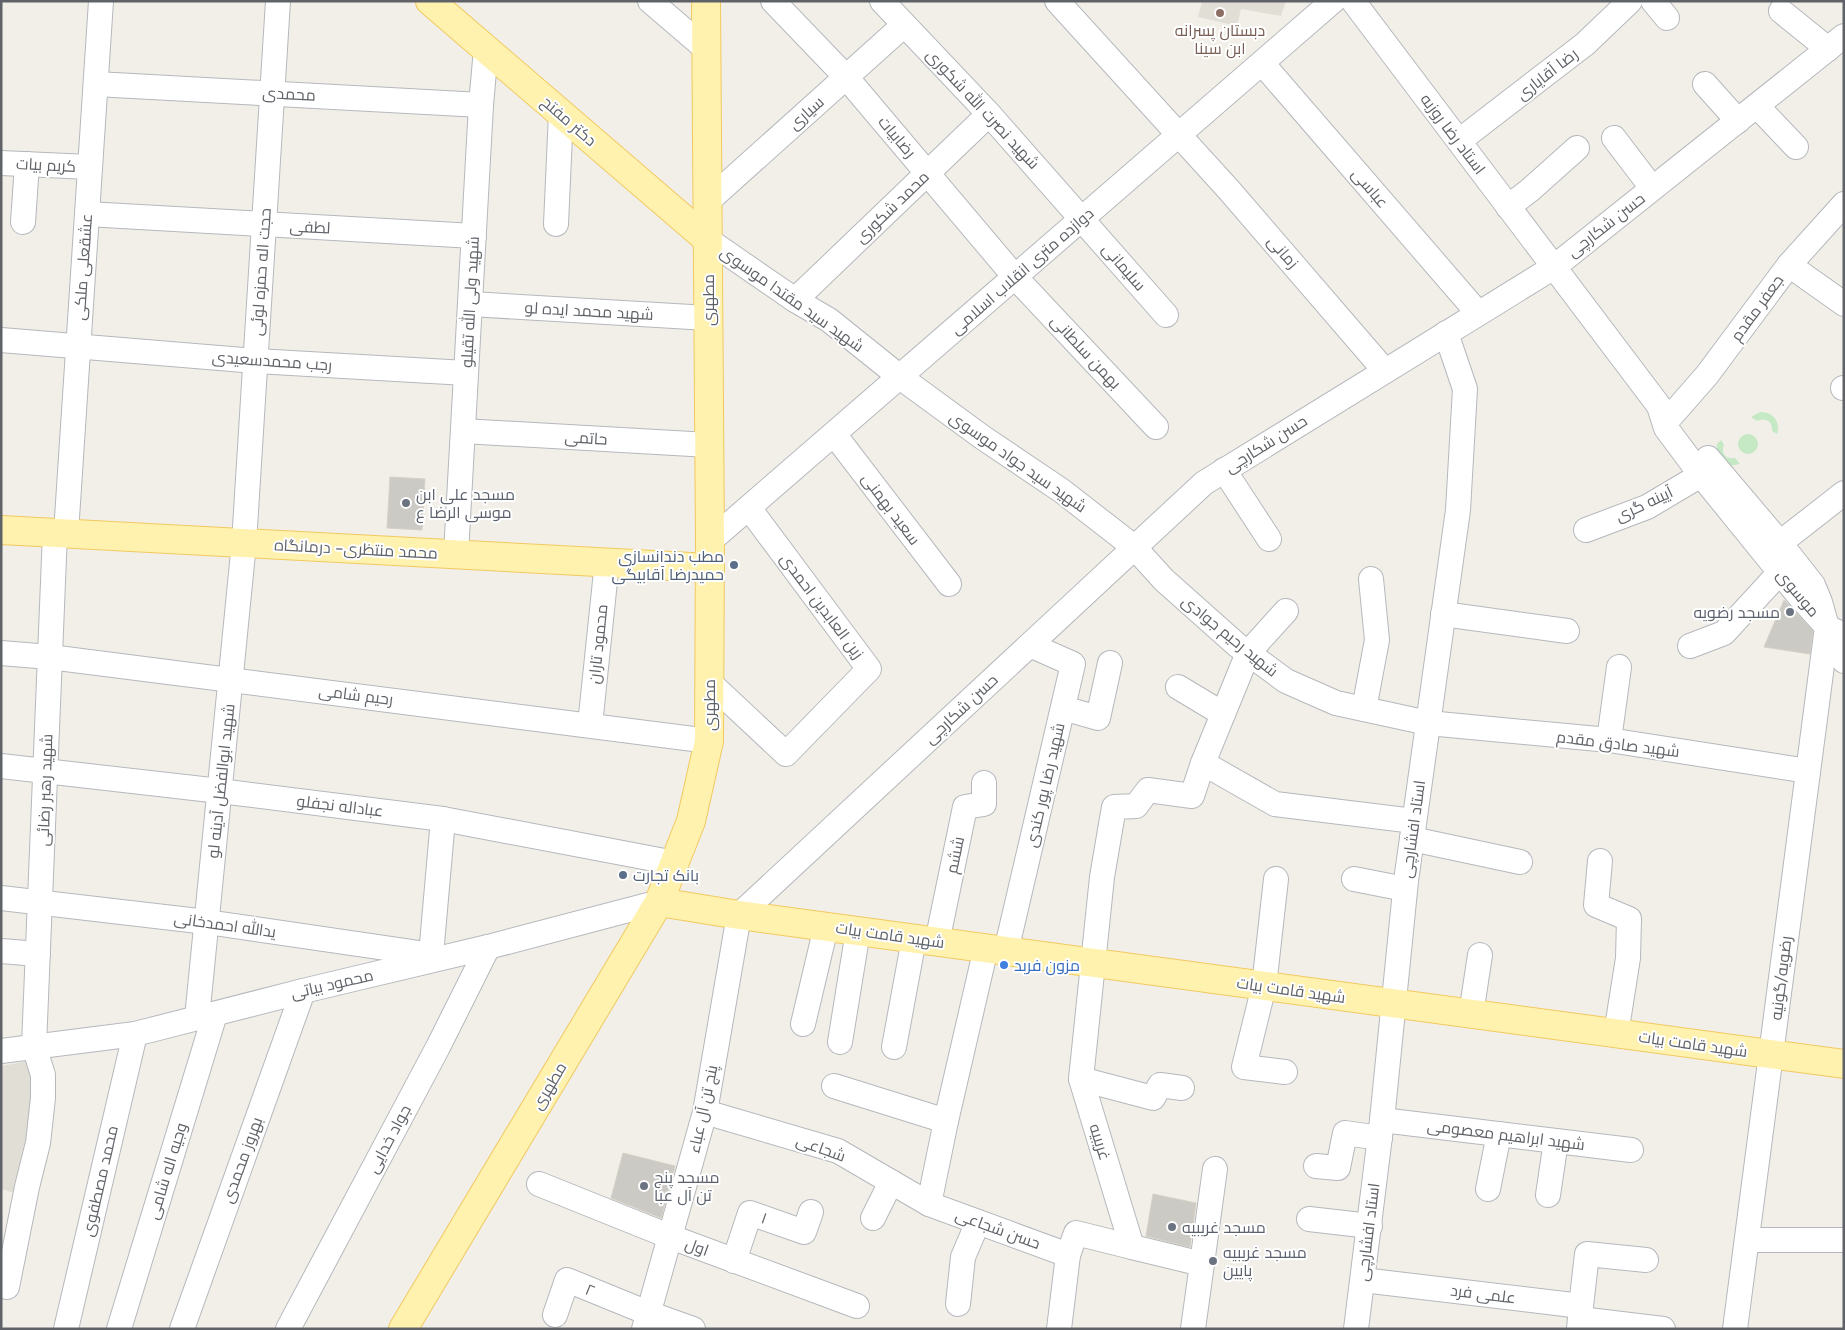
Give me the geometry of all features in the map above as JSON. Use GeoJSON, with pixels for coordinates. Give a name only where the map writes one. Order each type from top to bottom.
{"type":"FeatureCollection","features":[{"type":"Feature","properties":{"kind":"main road","name":"دکتر مفتح"},"geometry":{"type":"LineString","coordinates":[[430,1],[708,240]]}},
{"type":"Feature","properties":{"kind":"main road","name":"مطهری"},"geometry":{"type":"LineString","coordinates":[[403,1329],[659,902],[691,821],[710,741],[706,1]]}},
{"type":"Feature","properties":{"kind":"main road","name":"محمد منتظری- درمانگاه"},"geometry":{"type":"LineString","coordinates":[[1,530],[607,562],[710,555]]}},
{"type":"Feature","properties":{"kind":"main road","name":"شهید قامت بیات"},"geometry":{"type":"LineString","coordinates":[[659,902],[739,915],[1844,1064]]}},
{"type":"Feature","properties":{"kind":"street","name":"عشقعلی ملکی"},"geometry":{"type":"LineString","coordinates":[[60,533],[78,345],[101,1]]}},
{"type":"Feature","properties":{"kind":"street","name":"حجت اله حمزه لوئی"},"geometry":{"type":"LineString","coordinates":[[244,543],[278,1]]}},
{"type":"Feature","properties":{"kind":"street"},"geometry":{"type":"LineString","coordinates":[[650,1],[706,49]]}},
{"type":"Feature","properties":{"kind":"street","name":"رضابیات"},"geometry":{"type":"LineString","coordinates":[[773,1],[846,77],[1016,277]]}},
{"type":"Feature","properties":{"kind":"street","name":"شهید نصرت الله شکوری"},"geometry":{"type":"LineString","coordinates":[[882,1],[989,114],[1082,219]]}},
{"type":"Feature","properties":{"kind":"street","name":"زمانی"},"geometry":{"type":"LineString","coordinates":[[1057,1],[1179,135],[1385,371]]}},
{"type":"Feature","properties":{"kind":"street","name":"دوازده متری انقلاب اسلامی"},"geometry":{"type":"LineString","coordinates":[[710,555],[748,508],[1333,1]]}},
{"type":"Feature","properties":{"kind":"street","name":"استاد رضا روزبه"},"geometry":{"type":"LineString","coordinates":[[1353,1],[1554,267]]}},
{"type":"Feature","properties":{"kind":"street","name":"رضا آقایاری"},"geometry":{"type":"LineString","coordinates":[[1459,141],[1585,44],[1630,1]]}},
{"type":"Feature","properties":{"kind":"street"},"geometry":{"type":"LineString","coordinates":[[1781,11],[1836,43]]}},
{"type":"Feature","properties":{"kind":"street","name":"سیاری"},"geometry":{"type":"LineString","coordinates":[[708,201],[904,25]]}},
{"type":"Feature","properties":{"kind":"street","name":"حسن شکارچی"},"geometry":{"type":"LineString","coordinates":[[739,915],[1204,483],[1554,267],[1836,43]]}},
{"type":"Feature","properties":{"kind":"street","name":"شهید ولی الله تقیلو"},"geometry":{"type":"LineString","coordinates":[[456,554],[481,105],[486,50]]}},
{"type":"Feature","properties":{"kind":"street","name":"عباسی"},"geometry":{"type":"LineString","coordinates":[[1262,63],[1478,313]]}},
{"type":"Feature","properties":{"kind":"street","name":"محمدی"},"geometry":{"type":"LineString","coordinates":[[96,84],[481,105]]}},
{"type":"Feature","properties":{"kind":"street"},"geometry":{"type":"LineString","coordinates":[[1704,84],[1738,121]]}},
{"type":"Feature","properties":{"kind":"street"},"geometry":{"type":"LineString","coordinates":[[1756,106],[1796,147]]}},
{"type":"Feature","properties":{"kind":"street"},"geometry":{"type":"LineString","coordinates":[[556,224],[561,113]]}},
{"type":"Feature","properties":{"kind":"street","name":"محمد شکوری"},"geometry":{"type":"LineString","coordinates":[[795,300],[989,114]]}},
{"type":"Feature","properties":{"kind":"street"},"geometry":{"type":"LineString","coordinates":[[1614,138],[1652,188]]}},
{"type":"Feature","properties":{"kind":"street"},"geometry":{"type":"LineString","coordinates":[[1508,207],[1577,148]]}},
{"type":"Feature","properties":{"kind":"street","name":"کریم بیات"},"geometry":{"type":"LineString","coordinates":[[1,163],[90,167]]}},
{"type":"Feature","properties":{"kind":"street"},"geometry":{"type":"LineString","coordinates":[[23,222],[27,164]]}},
{"type":"Feature","properties":{"kind":"street","name":"جعفر مقدم"},"geometry":{"type":"LineString","coordinates":[[1666,410],[1707,375],[1788,265],[1844,204]]}},
{"type":"Feature","properties":{"kind":"street","name":"لطفی"},"geometry":{"type":"LineString","coordinates":[[87,214],[474,236]]}},
{"type":"Feature","properties":{"kind":"street","name":"سلیمانی"},"geometry":{"type":"LineString","coordinates":[[1082,219],[1166,315]]}},
{"type":"Feature","properties":{"kind":"street","name":"شهید سید مقتدا موسوی"},"geometry":{"type":"LineString","coordinates":[[708,240],[795,300],[829,320],[900,377]]}},
{"type":"Feature","properties":{"kind":"street"},"geometry":{"type":"LineString","coordinates":[[1788,265],[1844,304]]}},
{"type":"Feature","properties":{"kind":"street","name":"موسوی"},"geometry":{"type":"LineString","coordinates":[[1554,267],[1666,410],[1780,543],[1813,585],[1820,602],[1838,628]]}},
{"type":"Feature","properties":{"kind":"street","name":"بهمن سلطانی"},"geometry":{"type":"LineString","coordinates":[[1016,277],[1156,427]]}},
{"type":"Feature","properties":{"kind":"street","name":"شهید محمد ایده لو"},"geometry":{"type":"LineString","coordinates":[[470,304],[708,318]]}},
{"type":"Feature","properties":{"kind":"street","name":"استاد افشارچی"},"geometry":{"type":"LineString","coordinates":[[1356,1329],[1370,1226],[1413,830],[1458,510],[1465,389],[1446,333]]}},
{"type":"Feature","properties":{"kind":"street","name":"رجب محمدسعیدی"},"geometry":{"type":"LineString","coordinates":[[1,340],[256,361],[466,373]]}},
{"type":"Feature","properties":{"kind":"street","name":"شهید سید جواد موسوی"},"geometry":{"type":"LineString","coordinates":[[900,377],[982,437],[1062,491],[1134,548]]}},
{"type":"Feature","properties":{"kind":"street","name":"موسوی"},"geometry":{"type":"LineString","coordinates":[[1666,410],[1666,428],[1701,475],[1780,572],[1838,628]]}},
{"type":"Feature","properties":{"kind":"street","name":"حاتمی"},"geometry":{"type":"LineString","coordinates":[[463,431],[709,445]]}},
{"type":"Feature","properties":{"kind":"street","name":"سعید بهمنی"},"geometry":{"type":"LineString","coordinates":[[834,434],[949,584]]}},
{"type":"Feature","properties":{"kind":"street"},"geometry":{"type":"LineString","coordinates":[[1224,470],[1269,539]]}},
{"type":"Feature","properties":{"kind":"street","name":"آیینه گری"},"geometry":{"type":"LineString","coordinates":[[1586,530],[1647,507],[1701,475]]}},
{"type":"Feature","properties":{"kind":"street"},"geometry":{"type":"LineString","coordinates":[[1780,543],[1844,493]]}},
{"type":"Feature","properties":{"kind":"street","name":"زین العابدین احمدی"},"geometry":{"type":"LineString","coordinates":[[710,682],[786,754],[869,669],[748,508]]}},
{"type":"Feature","properties":{"kind":"street","name":"شهید رهبر رضائی"},"geometry":{"type":"LineString","coordinates":[[34,1046],[50,657],[60,533]]}},
{"type":"Feature","properties":{"kind":"street","name":"شهید ابوالفضل آدینه لو"},"geometry":{"type":"LineString","coordinates":[[206,1016],[207,922],[244,543]]}},
{"type":"Feature","properties":{"kind":"street","name":"شهید رحیم جوادی"},"geometry":{"type":"LineString","coordinates":[[1134,548],[1164,580],[1237,645],[1286,681],[1336,703],[1428,723]]}},
{"type":"Feature","properties":{"kind":"street","name":"محمود تاران"},"geometry":{"type":"LineString","coordinates":[[590,725],[607,562]]}},
{"type":"Feature","properties":{"kind":"street"},"geometry":{"type":"LineString","coordinates":[[1690,646],[1724,633],[1780,572]]}},
{"type":"Feature","properties":{"kind":"street"},"geometry":{"type":"LineString","coordinates":[[1364,709],[1377,640],[1372,578]]}},
{"type":"Feature","properties":{"kind":"street"},"geometry":{"type":"LineString","coordinates":[[1286,611],[1248,653],[1203,763],[1276,804],[1413,830],[1520,862]]}},
{"type":"Feature","properties":{"kind":"street"},"geometry":{"type":"LineString","coordinates":[[1442,614],[1567,631]]}},
{"type":"Feature","properties":{"kind":"street"},"geometry":{"type":"LineString","coordinates":[[1838,628],[1844,660]]}},
{"type":"Feature","properties":{"kind":"street","name":"رضویه/گونیه"},"geometry":{"type":"LineString","coordinates":[[1735,1329],[1808,771],[1838,628]]}},
{"type":"Feature","properties":{"kind":"street","name":"شهید رضا پور کندی"},"geometry":{"type":"LineString","coordinates":[[929,1204],[946,1121],[996,950],[1063,708],[1073,664],[1030,645]]}},
{"type":"Feature","properties":{"kind":"street","name":"رحیم شامی"},"geometry":{"type":"LineString","coordinates":[[1,653],[50,657],[710,741]]}},
{"type":"Feature","properties":{"kind":"street"},"geometry":{"type":"LineString","coordinates":[[1063,708],[1098,718],[1110,663]]}},
{"type":"Feature","properties":{"kind":"street"},"geometry":{"type":"LineString","coordinates":[[1609,740],[1619,667]]}},
{"type":"Feature","properties":{"kind":"street"},"geometry":{"type":"LineString","coordinates":[[1178,687],[1223,714]]}},
{"type":"Feature","properties":{"kind":"street","name":"شهید صادق مقدم"},"geometry":{"type":"LineString","coordinates":[[1428,723],[1609,740],[1808,771]]}},
{"type":"Feature","properties":{"kind":"street","name":"غریبیه"},"geometry":{"type":"LineString","coordinates":[[1132,1247],[1081,1079],[1102,877],[1114,807],[1136,806],[1148,790],[1192,796],[1203,763]]}},
{"type":"Feature","properties":{"kind":"street","name":"عباداله نجفلو"},"geometry":{"type":"LineString","coordinates":[[1,766],[443,819],[675,863]]}},
{"type":"Feature","properties":{"kind":"street","name":"ششم"},"geometry":{"type":"LineString","coordinates":[[925,940],[964,807],[984,804],[984,784]]}},
{"type":"Feature","properties":{"kind":"street"},"geometry":{"type":"LineString","coordinates":[[439,956],[443,819]]}},
{"type":"Feature","properties":{"kind":"street"},"geometry":{"type":"LineString","coordinates":[[1600,860],[1596,905],[1630,919],[1628,958],[1616,1034]]}},
{"type":"Feature","properties":{"kind":"street"},"geometry":{"type":"LineString","coordinates":[[1276,879],[1264,986],[1244,1067],[1285,1072]]}},
{"type":"Feature","properties":{"kind":"street"},"geometry":{"type":"LineString","coordinates":[[1354,879],[1406,889]]}},
{"type":"Feature","properties":{"kind":"street","name":"یدالله احمدخانی"},"geometry":{"type":"LineString","coordinates":[[1,898],[207,922],[439,956]]}},
{"type":"Feature","properties":{"kind":"street","name":"محمود بیاتی"},"geometry":{"type":"LineString","coordinates":[[1,1051],[134,1034],[439,956],[488,947],[659,902]]}},
{"type":"Feature","properties":{"kind":"street","name":"پنج تن آل عباء"},"geometry":{"type":"LineString","coordinates":[[646,1321],[671,1237],[704,1112],[739,915]]}},
{"type":"Feature","properties":{"kind":"street"},"geometry":{"type":"LineString","coordinates":[[804,1024],[826,926]]}},
{"type":"Feature","properties":{"kind":"street"},"geometry":{"type":"LineString","coordinates":[[840,1042],[858,931]]}},
{"type":"Feature","properties":{"kind":"street"},"geometry":{"type":"LineString","coordinates":[[894,1047],[925,940]]}},
{"type":"Feature","properties":{"kind":"street","name":"جواد خدایی"},"geometry":{"type":"LineString","coordinates":[[288,1329],[438,1047],[488,947]]}},
{"type":"Feature","properties":{"kind":"street"},"geometry":{"type":"LineString","coordinates":[[1,951],[38,954]]}},
{"type":"Feature","properties":{"kind":"street"},"geometry":{"type":"LineString","coordinates":[[1471,1014],[1480,955]]}},
{"type":"Feature","properties":{"kind":"street","name":"بهروز محمدی"},"geometry":{"type":"LineString","coordinates":[[182,1329],[302,991]]}},
{"type":"Feature","properties":{"kind":"street","name":"وجیه اله شامی"},"geometry":{"type":"LineString","coordinates":[[119,1329],[206,1016]]}},
{"type":"Feature","properties":{"kind":"street","name":"محمد مصطفوی"},"geometry":{"type":"LineString","coordinates":[[66,1329],[134,1034]]}},
{"type":"Feature","properties":{"kind":"street"},"geometry":{"type":"LineString","coordinates":[[7,1287],[38,1142],[43,1098],[43,1075],[34,1046]]}},
{"type":"Feature","properties":{"kind":"street"},"geometry":{"type":"LineString","coordinates":[[1081,1079],[1154,1098],[1160,1085],[1182,1088]]}},
{"type":"Feature","properties":{"kind":"street"},"geometry":{"type":"LineString","coordinates":[[834,1086],[946,1121]]}},
{"type":"Feature","properties":{"kind":"street","name":"شجاعی"},"geometry":{"type":"LineString","coordinates":[[704,1112],[838,1151],[929,1204]]}},
{"type":"Feature","properties":{"kind":"street","name":"شهید ابراهیم معصومی"},"geometry":{"type":"LineString","coordinates":[[1316,1166],[1338,1168],[1345,1132],[1380,1129],[1499,1134],[1631,1150]]}},
{"type":"Feature","properties":{"kind":"street"},"geometry":{"type":"LineString","coordinates":[[1488,1189],[1499,1134]]}},
{"type":"Feature","properties":{"kind":"street"},"geometry":{"type":"LineString","coordinates":[[1548,1196],[1556,1141]]}},
{"type":"Feature","properties":{"kind":"street"},"geometry":{"type":"LineString","coordinates":[[1193,1329],[1215,1169]]}},
{"type":"Feature","properties":{"kind":"street"},"geometry":{"type":"LineString","coordinates":[[873,1218],[891,1182]]}},
{"type":"Feature","properties":{"kind":"street","name":"اول"},"geometry":{"type":"LineString","coordinates":[[540,1184],[671,1237],[857,1306]]}},
{"type":"Feature","properties":{"kind":"street","name":"حسن شجاعی"},"geometry":{"type":"LineString","coordinates":[[929,1204],[1068,1254]]}},
{"type":"Feature","properties":{"kind":"street","name":"۱"},"geometry":{"type":"LineString","coordinates":[[734,1261],[750,1213],[804,1232],[811,1212]]}},
{"type":"Feature","properties":{"kind":"street"},"geometry":{"type":"LineString","coordinates":[[1309,1219],[1370,1226]]}},
{"type":"Feature","properties":{"kind":"street"},"geometry":{"type":"LineString","coordinates":[[958,1304],[963,1257],[978,1222]]}},
{"type":"Feature","properties":{"kind":"street"},"geometry":{"type":"LineString","coordinates":[[1059,1329],[1068,1254],[1076,1233],[1202,1264]]}},
{"type":"Feature","properties":{"kind":"street"},"geometry":{"type":"LineString","coordinates":[[1747,1240],[1844,1240]]}},
{"type":"Feature","properties":{"kind":"street"},"geometry":{"type":"LineString","coordinates":[[1580,1318],[1587,1254],[1646,1260]]}},
{"type":"Feature","properties":{"kind":"street","name":"۲"},"geometry":{"type":"LineString","coordinates":[[555,1315],[567,1280],[646,1321]]}},
{"type":"Feature","properties":{"kind":"street","name":"علمی فرد"},"geometry":{"type":"LineString","coordinates":[[1362,1280],[1580,1318],[1663,1329]]}},
{"type":"Feature","properties":{"kind":"street"},"geometry":{"type":"LineString","coordinates":[[646,1321],[693,1329]]}},
{"type":"Feature","properties":{"kind":"shaded area","name":"دبستان پسرانه ابن سینا"},"geometry":{"type":"Polygon","coordinates":[[[1202,1],[1286,1],[1281,16],[1241,9],[1237,26],[1198,17],[1202,1]]]}},
{"type":"Feature","properties":{"kind":"shaded area"},"geometry":{"type":"Polygon","coordinates":[[[39,1059],[22,1195],[1,1189],[1,1066],[39,1059]]]}},
{"type":"Feature","properties":{"kind":"green space"},"geometry":{"type":"Polygon","coordinates":[[[1760,412],[1765,412],[1775,418],[1778,425],[1777,434],[1772,431],[1770,422],[1763,419],[1757,421],[1751,417],[1760,412]]]}},
{"type":"Feature","properties":{"kind":"green space"},"geometry":{"type":"Polygon","coordinates":[[[1744,434],[1752,434],[1758,440],[1758,448],[1752,454],[1744,454],[1738,448],[1738,440],[1744,434]]]}},
{"type":"Feature","properties":{"kind":"green space"},"geometry":{"type":"Polygon","coordinates":[[[1721,440],[1724,445],[1723,453],[1729,458],[1735,458],[1740,464],[1730,466],[1716,454],[1717,444],[1721,440]]]}},
{"type":"Feature","properties":{"kind":"building","name":"مسجد علی ابن موسی الرضا ع"},"geometry":{"type":"Polygon","coordinates":[[[390,477],[425,479],[422,530],[387,528],[390,477]]]}},
{"type":"Feature","properties":{"kind":"building","name":"مسجد رضویه"},"geometry":{"type":"Polygon","coordinates":[[[1784,600],[1813,631],[1810,654],[1764,647],[1784,600]]]}},
{"type":"Feature","properties":{"kind":"building","name":"مسجد پنج تن آل عبا"},"geometry":{"type":"Polygon","coordinates":[[[623,1153],[675,1166],[661,1218],[611,1198],[623,1153]]]}},
{"type":"Feature","properties":{"kind":"building","name":"مسجد غریبیه"},"geometry":{"type":"Polygon","coordinates":[[[1153,1194],[1196,1203],[1190,1247],[1146,1236],[1153,1194]]]}},
{"type":"Feature","properties":{"kind":"place","name":"دبستان پسرانه ابن سینا"},"geometry":{"type":"Point","coordinates":[1220,13]}},
{"type":"Feature","properties":{"kind":"place","name":"مسجد علی ابن موسی الرضا ع"},"geometry":{"type":"Point","coordinates":[406,503]}},
{"type":"Feature","properties":{"kind":"place","name":"مطب دندانسازی حمیدرضا آقابیگی"},"geometry":{"type":"Point","coordinates":[734,565]}},
{"type":"Feature","properties":{"kind":"place","name":"مسجد رضویه"},"geometry":{"type":"Point","coordinates":[1790,612]}},
{"type":"Feature","properties":{"kind":"place","name":"بانک تجارت"},"geometry":{"type":"Point","coordinates":[623,875]}},
{"type":"Feature","properties":{"kind":"place","name":"مزون فربد"},"geometry":{"type":"Point","coordinates":[1004,965]}},
{"type":"Feature","properties":{"kind":"place","name":"مسجد پنج تن آل عبا"},"geometry":{"type":"Point","coordinates":[644,1186]}},
{"type":"Feature","properties":{"kind":"place","name":"مسجد غریبیه"},"geometry":{"type":"Point","coordinates":[1172,1227]}},
{"type":"Feature","properties":{"kind":"place","name":"مسجد غریبیه پایین"},"geometry":{"type":"Point","coordinates":[1213,1261]}}]}
